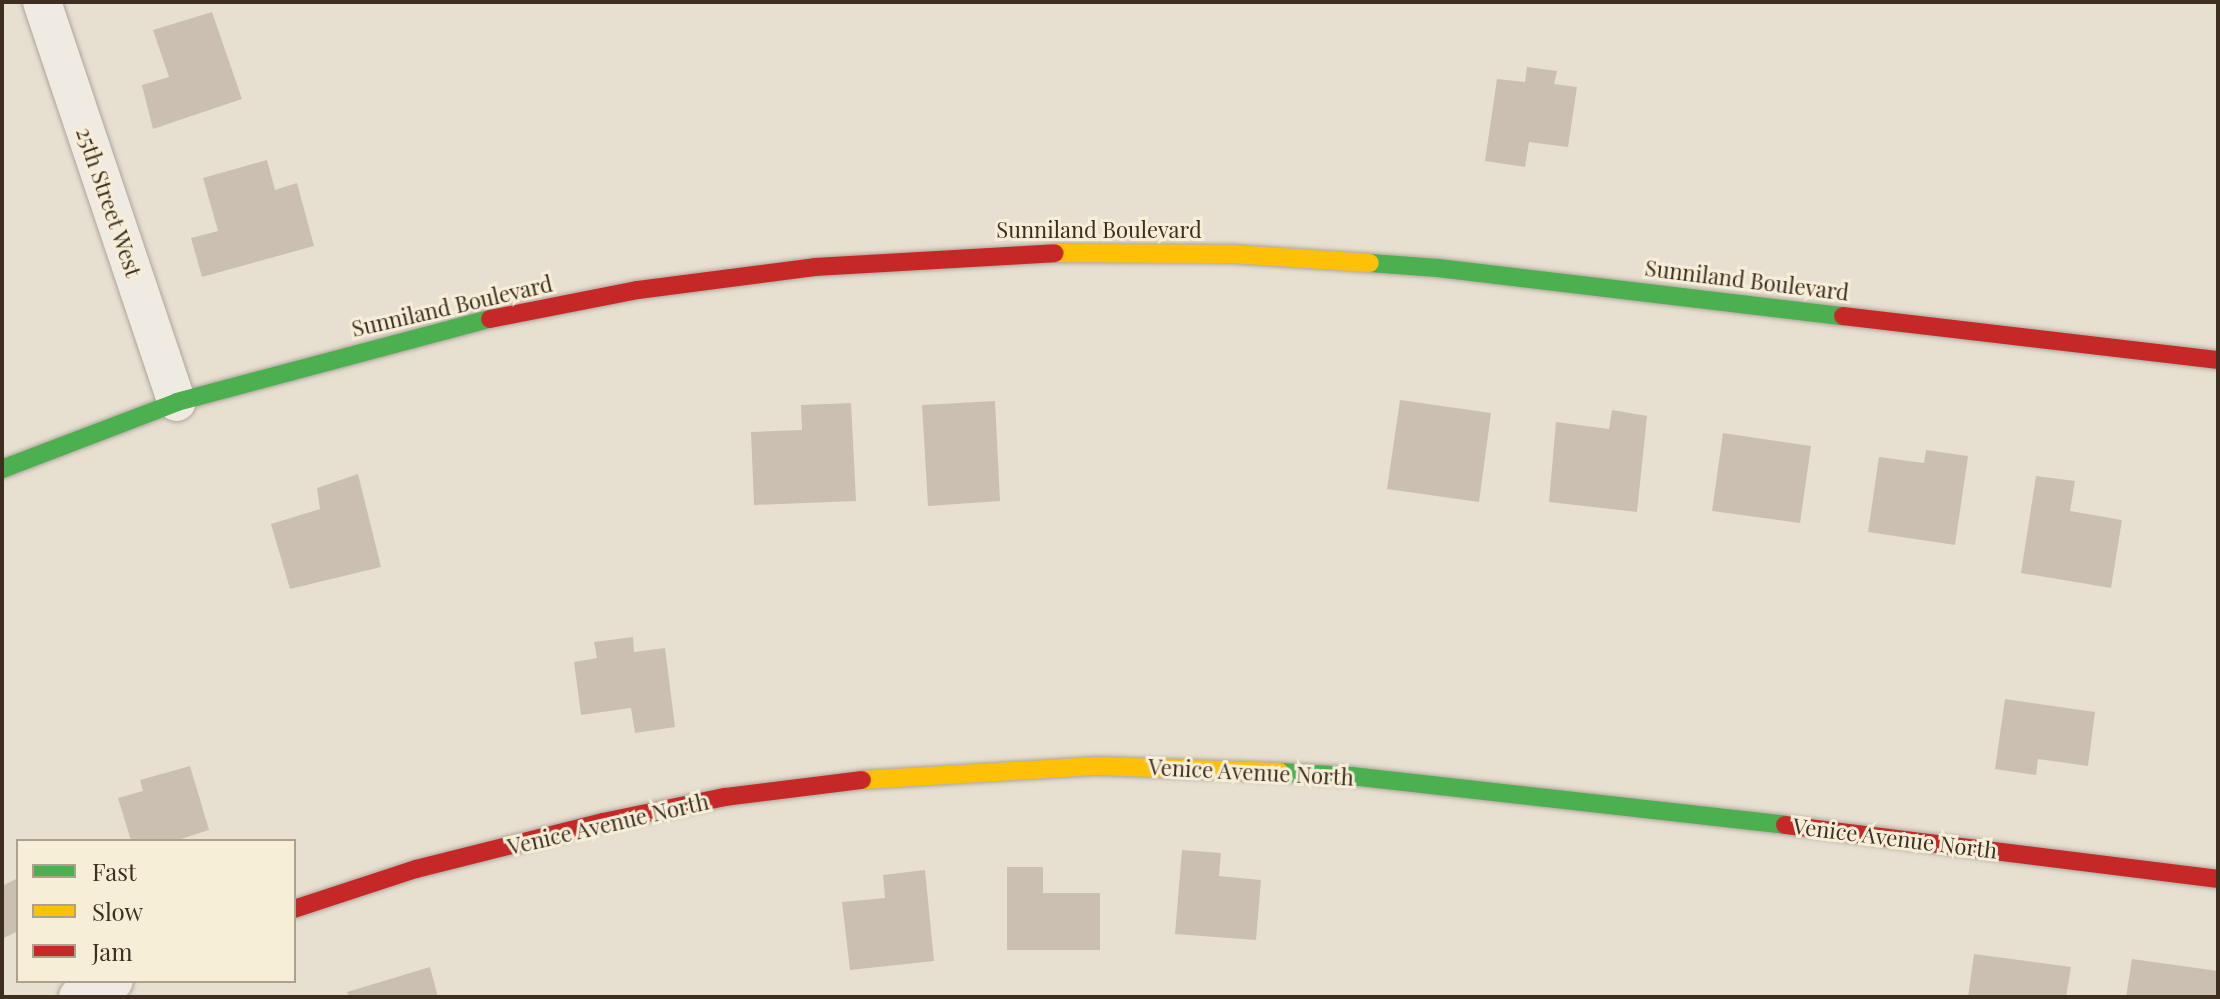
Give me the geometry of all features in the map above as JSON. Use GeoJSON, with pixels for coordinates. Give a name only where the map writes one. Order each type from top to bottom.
{"type":"FeatureCollection","features":[{"type":"Feature","properties":{"kind":"street","name":"25th Street West"},"geometry":{"type":"LineString","coordinates":[[42,2],[177,402]]}},
{"type":"Feature","properties":{"kind":"street","name":"Sunniland Boulevard"},"geometry":{"type":"LineString","coordinates":[[2,469],[177,402],[493,318],[638,290],[815,267],[1072,252],[1232,254],[1438,268],[2218,360]]}},
{"type":"Feature","properties":{"kind":"street","name":"Venice Avenue North"},"geometry":{"type":"LineString","coordinates":[[296,908],[430,866],[603,822],[725,797],[863,779],[1096,766],[1218,768],[1351,776],[1690,813],[2218,879]]}},
{"type":"Feature","properties":{"kind":"street"},"geometry":{"type":"LineString","coordinates":[[78,997],[110,983]]}},
{"type":"Feature","properties":{"kind":"building"},"geometry":{"type":"Polygon","coordinates":[[[212,12],[242,99],[153,129],[142,85],[169,77],[153,30],[212,12]]]}},
{"type":"Feature","properties":{"kind":"building"},"geometry":{"type":"Polygon","coordinates":[[[1527,67],[1557,71],[1554,84],[1577,87],[1568,147],[1529,142],[1525,167],[1485,161],[1497,79],[1525,82],[1527,67]]]}},
{"type":"Feature","properties":{"kind":"building"},"geometry":{"type":"Polygon","coordinates":[[[267,160],[275,190],[297,183],[314,246],[202,277],[191,238],[218,231],[203,178],[267,160]]]}},
{"type":"Feature","properties":{"kind":"building"},"geometry":{"type":"Polygon","coordinates":[[[1400,400],[1491,413],[1479,502],[1387,489],[1400,400]]]}},
{"type":"Feature","properties":{"kind":"building"},"geometry":{"type":"Polygon","coordinates":[[[995,401],[1000,501],[928,506],[922,405],[995,401]]]}},
{"type":"Feature","properties":{"kind":"building"},"geometry":{"type":"Polygon","coordinates":[[[851,403],[856,501],[754,505],[751,432],[802,430],[801,405],[851,403]]]}},
{"type":"Feature","properties":{"kind":"building"},"geometry":{"type":"Polygon","coordinates":[[[1612,410],[1647,416],[1637,512],[1549,502],[1556,422],[1609,429],[1612,410]]]}},
{"type":"Feature","properties":{"kind":"building"},"geometry":{"type":"Polygon","coordinates":[[[1723,433],[1811,446],[1800,523],[1712,511],[1723,433]]]}},
{"type":"Feature","properties":{"kind":"building"},"geometry":{"type":"Polygon","coordinates":[[[1926,450],[1968,456],[1955,545],[1868,532],[1879,457],[1924,463],[1926,450]]]}},
{"type":"Feature","properties":{"kind":"building"},"geometry":{"type":"Polygon","coordinates":[[[358,474],[381,567],[290,589],[271,524],[320,509],[317,488],[358,474]]]}},
{"type":"Feature","properties":{"kind":"building"},"geometry":{"type":"Polygon","coordinates":[[[2036,476],[2075,481],[2070,511],[2122,520],[2111,588],[2021,573],[2036,476]]]}},
{"type":"Feature","properties":{"kind":"building"},"geometry":{"type":"Polygon","coordinates":[[[633,637],[634,652],[665,648],[675,727],[635,733],[631,708],[581,715],[574,662],[597,658],[594,642],[633,637]]]}},
{"type":"Feature","properties":{"kind":"building"},"geometry":{"type":"Polygon","coordinates":[[[2005,699],[2095,712],[2088,766],[2038,759],[2036,775],[1995,769],[2005,699]]]}},
{"type":"Feature","properties":{"kind":"building"},"geometry":{"type":"Polygon","coordinates":[[[190,766],[209,830],[181,839],[130,839],[118,798],[143,791],[140,780],[190,766]]]}},
{"type":"Feature","properties":{"kind":"building"},"geometry":{"type":"Polygon","coordinates":[[[1182,850],[1221,853],[1219,876],[1261,880],[1256,940],[1175,934],[1182,850]]]}},
{"type":"Feature","properties":{"kind":"building"},"geometry":{"type":"Polygon","coordinates":[[[1007,867],[1043,867],[1043,893],[1100,893],[1100,950],[1007,950],[1007,867]]]}},
{"type":"Feature","properties":{"kind":"building"},"geometry":{"type":"Polygon","coordinates":[[[925,870],[934,961],[850,970],[842,902],[885,898],[883,875],[925,870]]]}},
{"type":"Feature","properties":{"kind":"building"},"geometry":{"type":"Polygon","coordinates":[[[16,879],[16,932],[2,939],[2,886],[16,879]]]}},
{"type":"Feature","properties":{"kind":"building"},"geometry":{"type":"Polygon","coordinates":[[[1974,954],[2071,967],[2066,997],[1968,997],[1974,954]]]}},
{"type":"Feature","properties":{"kind":"building"},"geometry":{"type":"Polygon","coordinates":[[[2132,959],[2218,971],[2218,997],[2126,997],[2132,959]]]}},
{"type":"Feature","properties":{"kind":"building"},"geometry":{"type":"Polygon","coordinates":[[[430,967],[438,997],[349,997],[347,992],[430,967]]]}},
{"type":"Feature","properties":{"kind":"traffic: fast"},"geometry":{"type":"LineString","coordinates":[[1370,263],[1438,268],[1843,316]]}},
{"type":"Feature","properties":{"kind":"traffic: fast"},"geometry":{"type":"LineString","coordinates":[[2,469],[177,402],[490,319]]}},
{"type":"Feature","properties":{"kind":"traffic: fast"},"geometry":{"type":"LineString","coordinates":[[1280,772],[1351,776],[1785,825]]}},
{"type":"Feature","properties":{"kind":"traffic: slow"},"geometry":{"type":"LineString","coordinates":[[1055,253],[1232,254],[1370,263]]}},
{"type":"Feature","properties":{"kind":"traffic: slow"},"geometry":{"type":"LineString","coordinates":[[862,780],[1096,766],[1280,772]]}},
{"type":"Feature","properties":{"kind":"traffic: jam"},"geometry":{"type":"LineString","coordinates":[[490,319],[638,290],[815,267],[1055,253]]}},
{"type":"Feature","properties":{"kind":"traffic: jam"},"geometry":{"type":"LineString","coordinates":[[1843,316],[2218,360]]}},
{"type":"Feature","properties":{"kind":"traffic: jam"},"geometry":{"type":"LineString","coordinates":[[296,908],[416,869],[603,822],[725,797],[862,780]]}},
{"type":"Feature","properties":{"kind":"traffic: jam"},"geometry":{"type":"LineString","coordinates":[[1785,825],[2218,879]]}}]}
